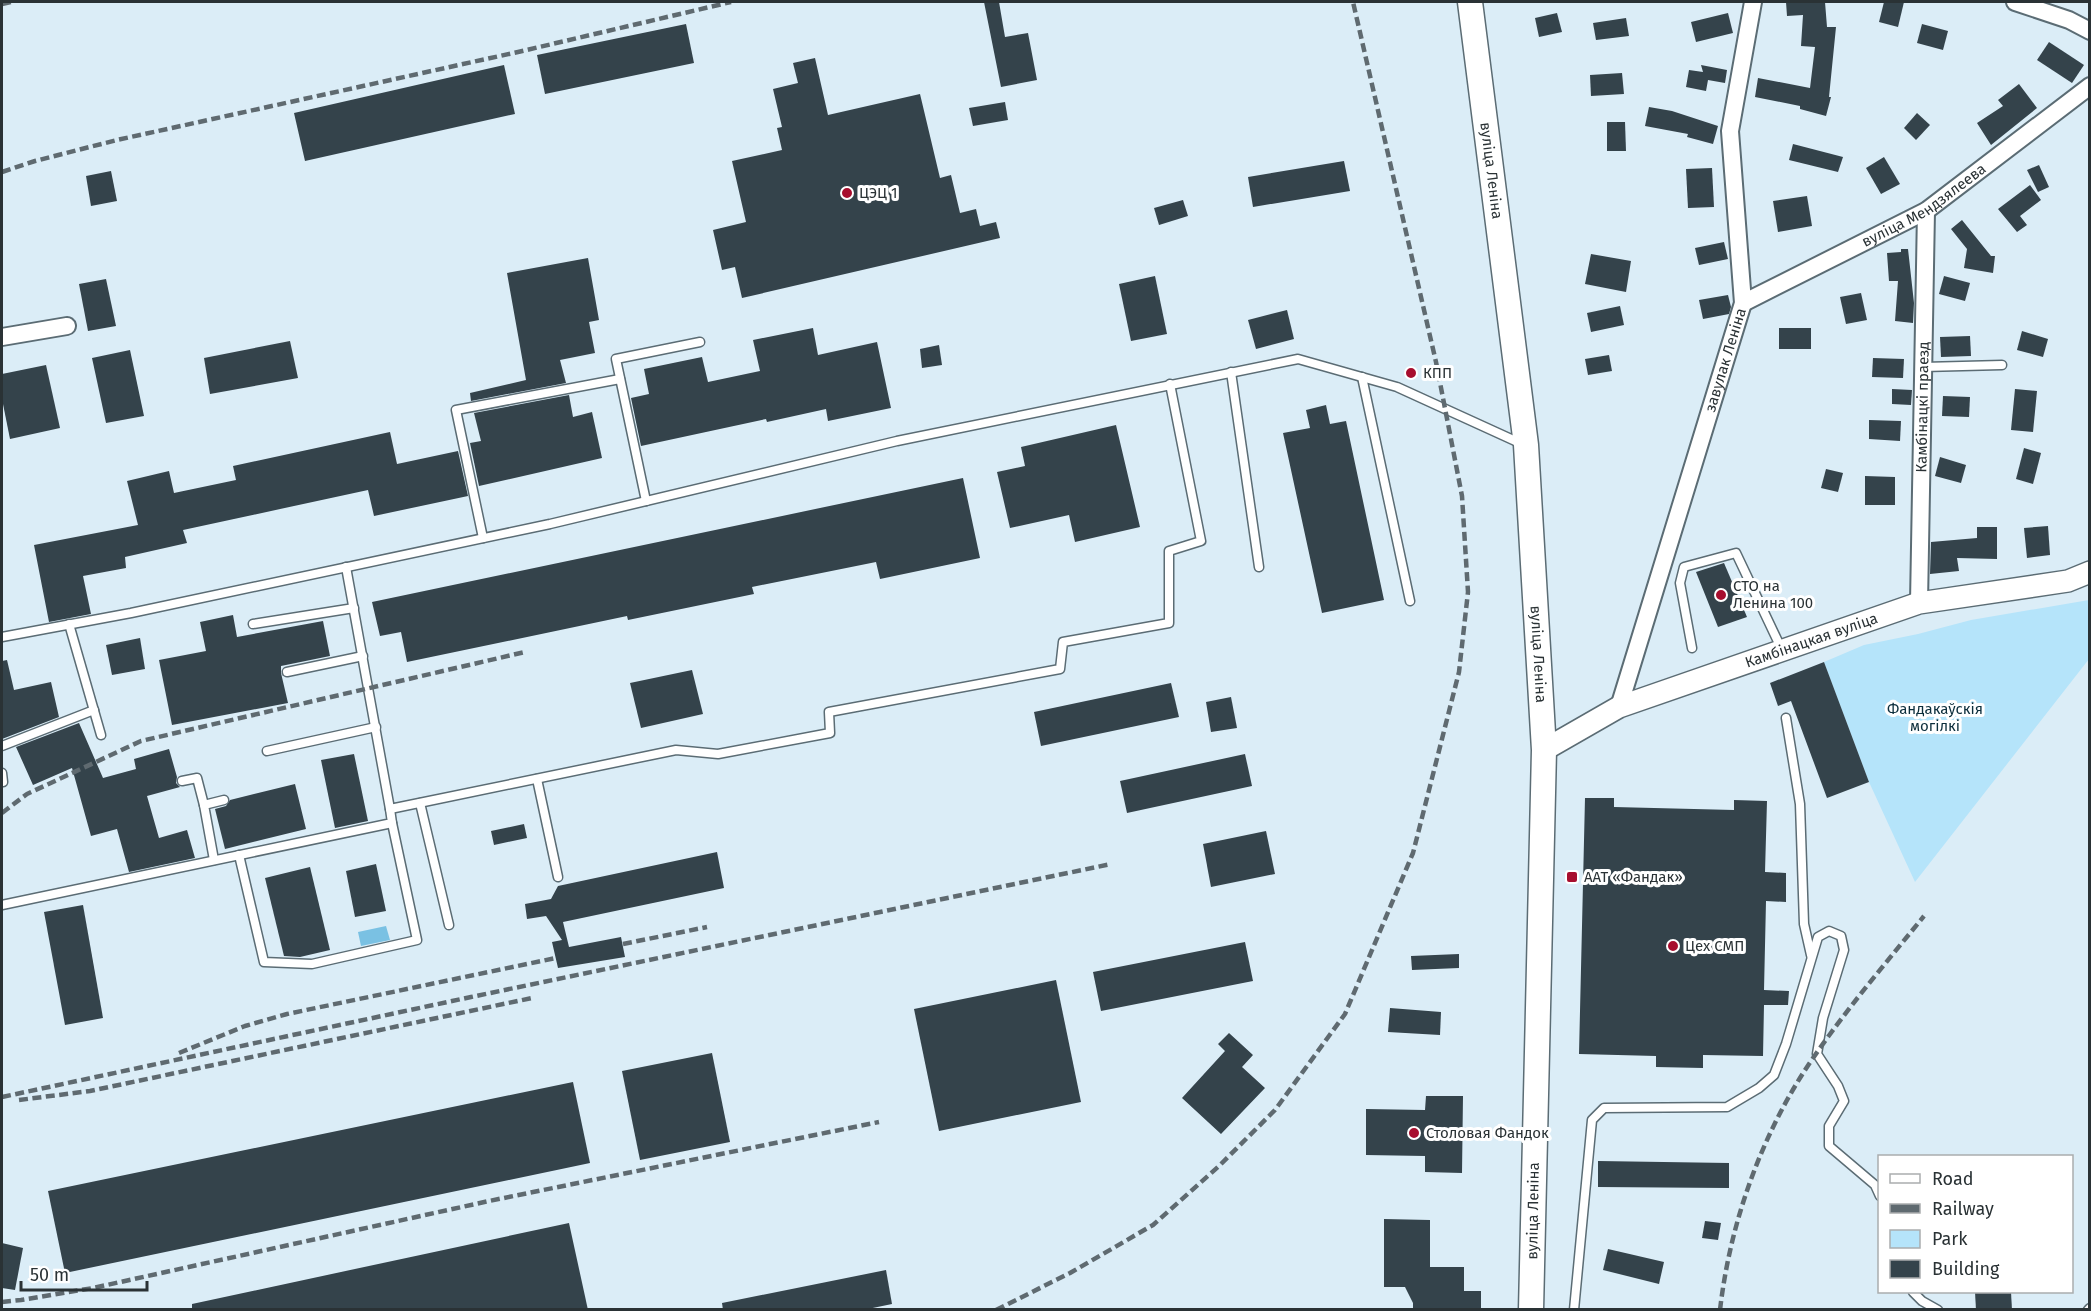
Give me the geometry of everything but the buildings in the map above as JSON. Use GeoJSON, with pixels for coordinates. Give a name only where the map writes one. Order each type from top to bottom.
{"type":"FeatureCollection","features":[{"type":"Feature","properties":{"kind":"main road","name":"вуліца Леніна"},"geometry":{"type":"LineString","coordinates":[[1470,2],[1526,445],[1544,750],[1531,1310]]}},
{"type":"Feature","properties":{"kind":"street","name":"завулак Леніна"},"geometry":{"type":"LineString","coordinates":[[1619,707],[1743,303],[1730,132],[1753,2]]}},
{"type":"Feature","properties":{"kind":"street"},"geometry":{"type":"LineString","coordinates":[[2015,2],[2069,20],[2090,31]]}},
{"type":"Feature","properties":{"kind":"street","name":"вуліца Мендзялеева"},"geometry":{"type":"LineString","coordinates":[[1743,303],[1926,211],[2090,86]]}},
{"type":"Feature","properties":{"kind":"street","name":"Камбінацкі праезд"},"geometry":{"type":"LineString","coordinates":[[1919,603],[1926,211]]}},
{"type":"Feature","properties":{"kind":"street"},"geometry":{"type":"LineString","coordinates":[[2,337],[67,326]]}},
{"type":"Feature","properties":{"kind":"street","name":"Камбінацкая вуліца"},"geometry":{"type":"LineString","coordinates":[[1544,750],[1619,707],[1919,603],[2068,581],[2090,572]]}},
{"type":"Feature","properties":{"kind":"lane"},"geometry":{"type":"LineString","coordinates":[[646,501],[615,359],[700,342]]}},
{"type":"Feature","properties":{"kind":"lane"},"geometry":{"type":"LineString","coordinates":[[2,637],[483,538],[897,441],[1298,359],[1397,387],[1526,445]]}},
{"type":"Feature","properties":{"kind":"lane"},"geometry":{"type":"LineString","coordinates":[[1923,367],[2002,365]]}},
{"type":"Feature","properties":{"kind":"lane"},"geometry":{"type":"LineString","coordinates":[[1231,372],[1259,567]]}},
{"type":"Feature","properties":{"kind":"lane"},"geometry":{"type":"LineString","coordinates":[[1362,377],[1410,601]]}},
{"type":"Feature","properties":{"kind":"lane"},"geometry":{"type":"LineString","coordinates":[[483,538],[456,410],[620,379]]}},
{"type":"Feature","properties":{"kind":"lane"},"geometry":{"type":"LineString","coordinates":[[390,809],[676,750],[718,754],[830,733],[829,712],[1060,669],[1063,642],[1168,623],[1169,551],[1202,541],[1170,384]]}},
{"type":"Feature","properties":{"kind":"lane"},"geometry":{"type":"LineString","coordinates":[[1692,648],[1680,583],[1684,567],[1736,553],[1782,651]]}},
{"type":"Feature","properties":{"kind":"lane"},"geometry":{"type":"LineString","coordinates":[[239,855],[264,962],[312,964],[417,940],[392,823],[346,567]]}},
{"type":"Feature","properties":{"kind":"lane"},"geometry":{"type":"LineString","coordinates":[[253,624],[354,608]]}},
{"type":"Feature","properties":{"kind":"lane"},"geometry":{"type":"LineString","coordinates":[[69,624],[101,735]]}},
{"type":"Feature","properties":{"kind":"lane"},"geometry":{"type":"LineString","coordinates":[[287,672],[363,656]]}},
{"type":"Feature","properties":{"kind":"lane"},"geometry":{"type":"LineString","coordinates":[[2,746],[94,710]]}},
{"type":"Feature","properties":{"kind":"lane"},"geometry":{"type":"LineString","coordinates":[[1786,718],[1800,804],[1804,924],[1812,959]]}},
{"type":"Feature","properties":{"kind":"lane"},"geometry":{"type":"LineString","coordinates":[[267,752],[376,727]]}},
{"type":"Feature","properties":{"kind":"lane"},"geometry":{"type":"LineString","coordinates":[[182,781],[197,778],[214,860]]}},
{"type":"Feature","properties":{"kind":"lane"},"geometry":{"type":"LineString","coordinates":[[537,779],[558,877]]}},
{"type":"Feature","properties":{"kind":"lane"},"geometry":{"type":"LineString","coordinates":[[204,805],[225,800]]}},
{"type":"Feature","properties":{"kind":"lane"},"geometry":{"type":"LineString","coordinates":[[420,803],[449,926]]}},
{"type":"Feature","properties":{"kind":"lane"},"geometry":{"type":"LineString","coordinates":[[2,905],[392,823]]}},
{"type":"Feature","properties":{"kind":"lane"},"geometry":{"type":"LineString","coordinates":[[1574,1310],[1592,1120],[1604,1108],[1727,1107],[1758,1088],[1774,1075],[1786,1044],[1818,937],[1829,931],[1841,936],[1844,950],[1823,1018],[1817,1054],[1838,1086],[1844,1101],[1829,1126],[1829,1146],[1875,1185],[1878,1192]]}},
{"type":"Feature","properties":{"kind":"lane"},"geometry":{"type":"LineString","coordinates":[[1914,1293],[1922,1301],[1938,1310]]}},
{"type":"Feature","properties":{"kind":"green space","name":"Фандакаўскія могілкі"},"geometry":{"type":"Polygon","coordinates":[[[2089,600],[2089,659],[1915,882],[1869,782],[1824,662],[1864,645],[1971,620],[2089,600]]]}},
{"type":"Feature","properties":{"kind":"shaded area"},"geometry":{"type":"Polygon","coordinates":[[[386,926],[390,940],[361,946],[358,932],[386,926]]]}},
{"type":"Feature","properties":{"kind":"railway"},"geometry":{"type":"LineString","coordinates":[[2,4],[11,2]]}},
{"type":"Feature","properties":{"kind":"railway"},"geometry":{"type":"LineString","coordinates":[[2,172],[117,140],[518,52],[731,2]]}},
{"type":"Feature","properties":{"kind":"railway"},"geometry":{"type":"LineString","coordinates":[[996,1310],[1070,1273],[1153,1225],[1219,1166],[1275,1110],[1345,1014],[1413,853],[1459,672],[1468,592],[1462,496],[1436,362],[1353,2]]}},
{"type":"Feature","properties":{"kind":"railway"},"geometry":{"type":"LineString","coordinates":[[2,813],[27,794],[141,741],[525,652]]}},
{"type":"Feature","properties":{"kind":"railway"},"geometry":{"type":"LineString","coordinates":[[2,1097],[1111,864]]}},
{"type":"Feature","properties":{"kind":"railway"},"geometry":{"type":"LineString","coordinates":[[1720,1310],[1731,1245],[1740,1213],[1750,1181],[1776,1121],[1822,1045],[1924,916]]}},
{"type":"Feature","properties":{"kind":"railway"},"geometry":{"type":"LineString","coordinates":[[623,944],[707,927]]}},
{"type":"Feature","properties":{"kind":"railway"},"geometry":{"type":"LineString","coordinates":[[179,1053],[245,1026],[287,1014],[556,958]]}},
{"type":"Feature","properties":{"kind":"railway"},"geometry":{"type":"LineString","coordinates":[[19,1100],[90,1091],[532,998]]}},
{"type":"Feature","properties":{"kind":"railway"},"geometry":{"type":"LineString","coordinates":[[2,1302],[93,1288],[489,1201],[879,1122]]}},
{"type":"Feature","properties":{"kind":"place","name":"ЦЭЦ 1"},"geometry":{"type":"Point","coordinates":[847,193]}},
{"type":"Feature","properties":{"kind":"place","name":"КПП"},"geometry":{"type":"Point","coordinates":[1411,373]}},
{"type":"Feature","properties":{"kind":"place","name":"СТО на Ленина 100"},"geometry":{"type":"Point","coordinates":[1721,595]}},
{"type":"Feature","properties":{"kind":"place","name":"ААТ «Фандак»"},"geometry":{"type":"Point","coordinates":[1572,877]}},
{"type":"Feature","properties":{"kind":"place","name":"Цех СМП"},"geometry":{"type":"Point","coordinates":[1673,946]}},
{"type":"Feature","properties":{"kind":"place","name":"Столовая Фандок"},"geometry":{"type":"Point","coordinates":[1414,1133]}}]}
